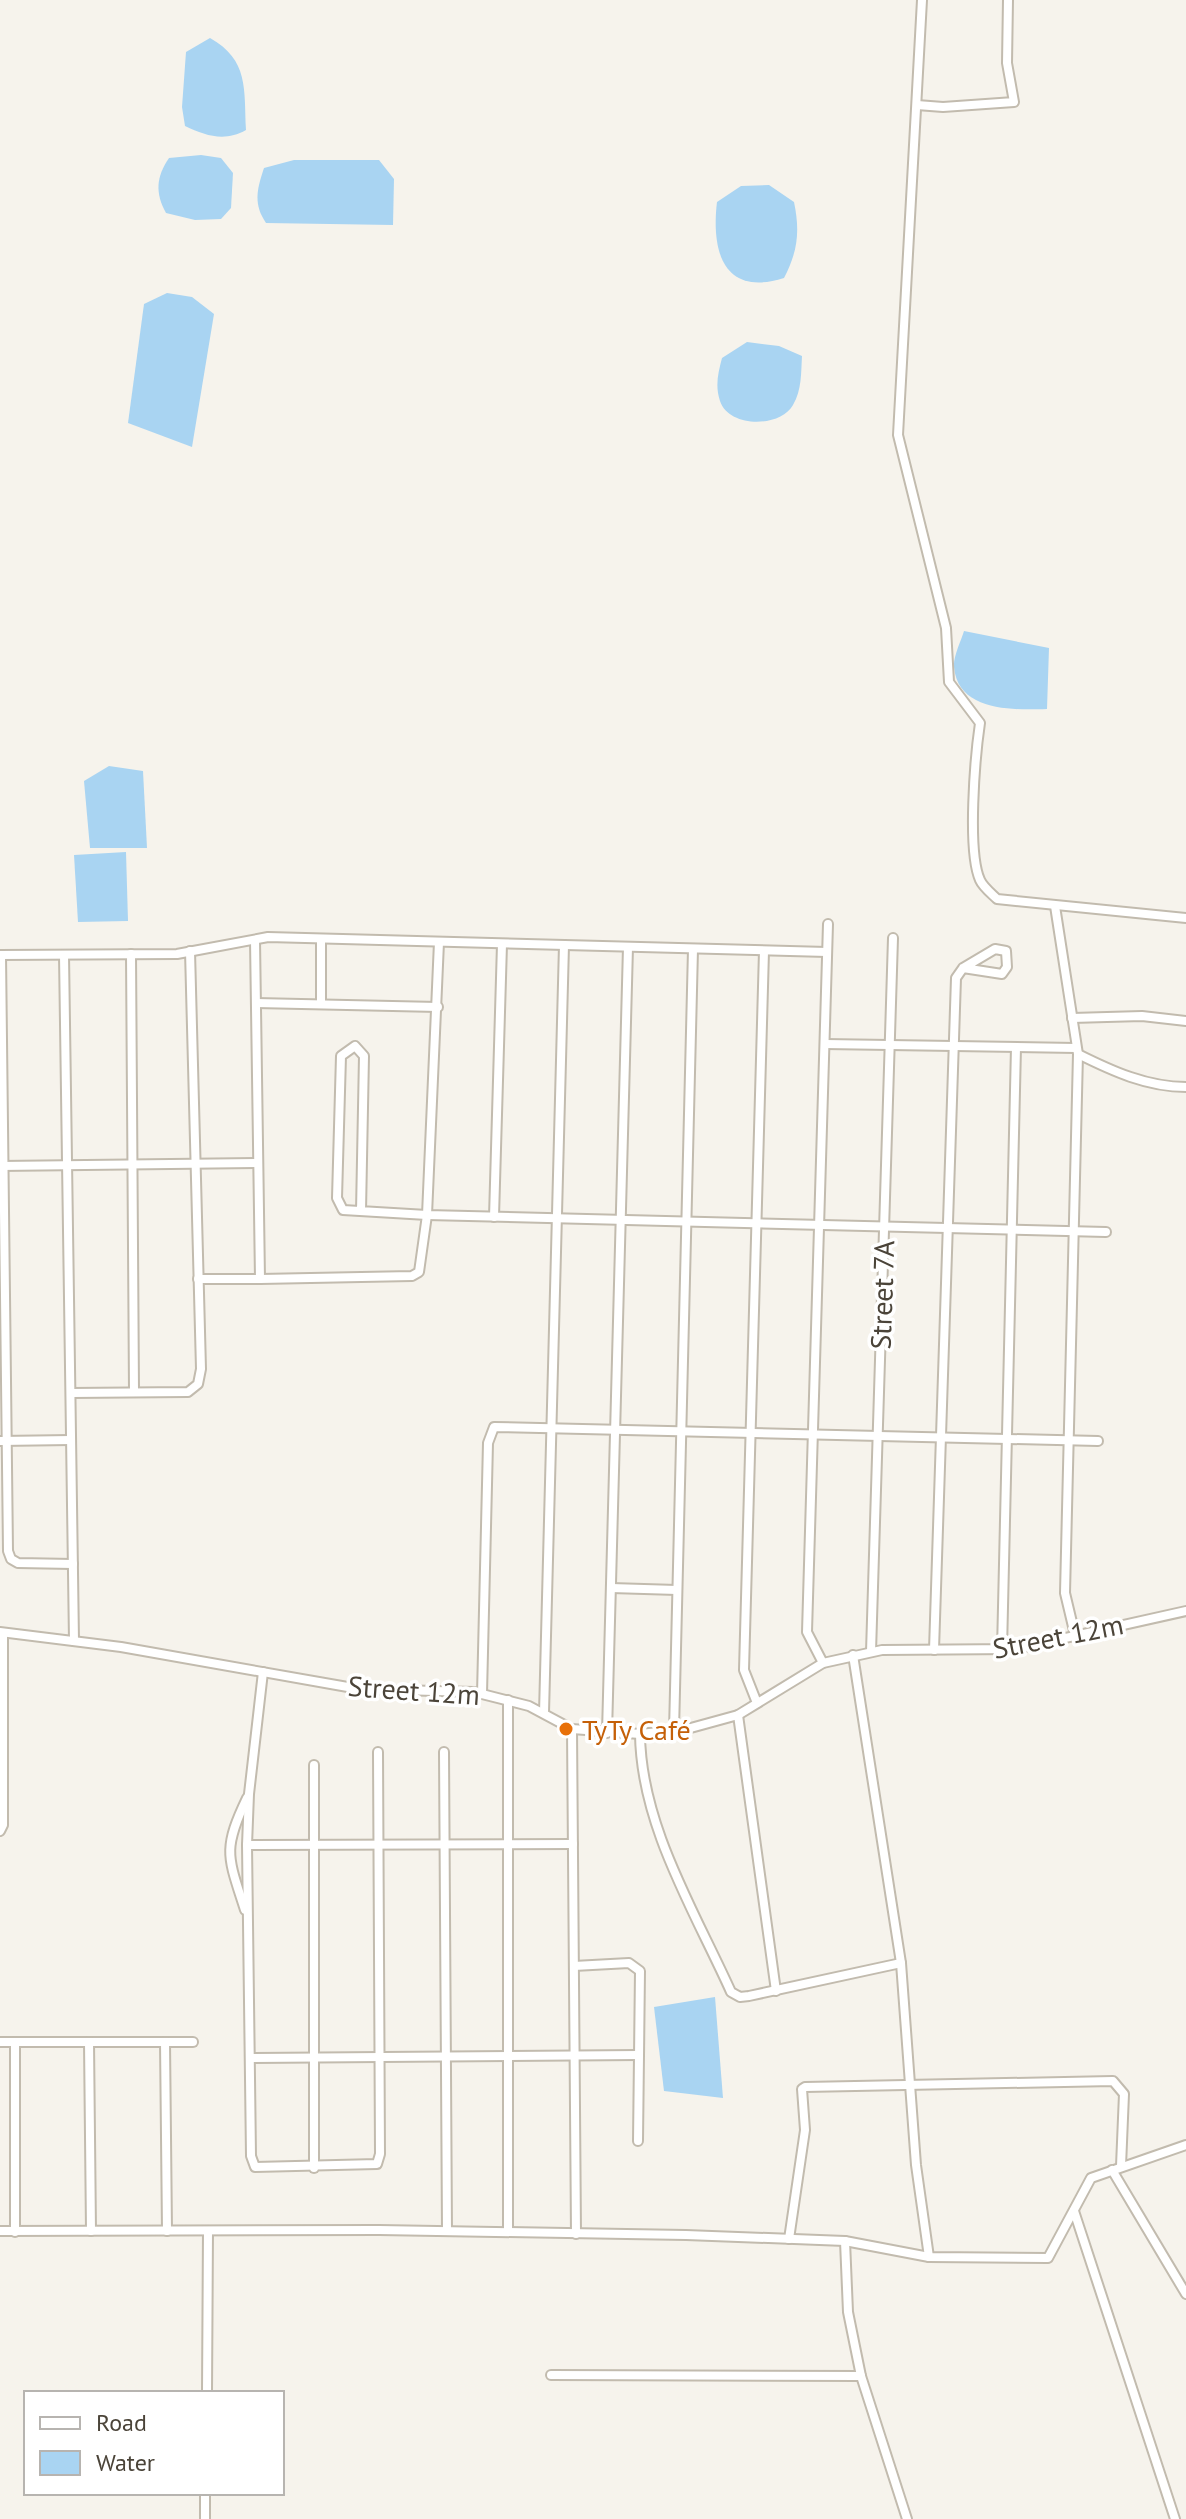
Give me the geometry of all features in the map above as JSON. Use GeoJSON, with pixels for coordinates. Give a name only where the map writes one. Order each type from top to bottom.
{"type":"FeatureCollection","features":[{"type":"Feature","properties":{"kind":"street"},"geometry":{"type":"LineString","coordinates":[[922,0],[898,435],[946,628],[949,682],[980,723],[975,799],[976,856],[981,882],[997,899],[1186,918]]}},
{"type":"Feature","properties":{"kind":"street"},"geometry":{"type":"LineString","coordinates":[[917,105],[943,107],[1014,102],[1007,63],[1008,0]]}},
{"type":"Feature","properties":{"kind":"street"},"geometry":{"type":"LineString","coordinates":[[1055,906],[1077,1051],[1065,1593],[1075,1635]]}},
{"type":"Feature","properties":{"kind":"street"},"geometry":{"type":"LineString","coordinates":[[823,1663],[807,1632],[828,924]]}},
{"type":"Feature","properties":{"kind":"street","name":"Street 7A"},"geometry":{"type":"LineString","coordinates":[[871,1652],[893,938]]}},
{"type":"Feature","properties":{"kind":"street"},"geometry":{"type":"LineString","coordinates":[[73,1564],[18,1563],[11,1559],[3,1441],[0,955],[131,954],[190,951],[255,940],[321,939],[827,952]]}},
{"type":"Feature","properties":{"kind":"street"},"geometry":{"type":"LineString","coordinates":[[321,939],[321,1004]]}},
{"type":"Feature","properties":{"kind":"street"},"geometry":{"type":"LineString","coordinates":[[255,940],[260,1279]]}},
{"type":"Feature","properties":{"kind":"street"},"geometry":{"type":"LineString","coordinates":[[198,1279],[412,1276],[419,1272],[427,1215],[439,942]]}},
{"type":"Feature","properties":{"kind":"street"},"geometry":{"type":"LineString","coordinates":[[494,1217],[502,944]]}},
{"type":"Feature","properties":{"kind":"street"},"geometry":{"type":"LineString","coordinates":[[544,1713],[564,945]]}},
{"type":"Feature","properties":{"kind":"street"},"geometry":{"type":"LineString","coordinates":[[607,1733],[628,947]]}},
{"type":"Feature","properties":{"kind":"street"},"geometry":{"type":"LineString","coordinates":[[674,1731],[693,949]]}},
{"type":"Feature","properties":{"kind":"street"},"geometry":{"type":"LineString","coordinates":[[934,1650],[956,978],[963,968],[995,949],[1006,951],[1007,967],[1002,974],[963,968]]}},
{"type":"Feature","properties":{"kind":"street"},"geometry":{"type":"LineString","coordinates":[[71,1393],[188,1392],[198,1384],[201,1369],[190,951]]}},
{"type":"Feature","properties":{"kind":"street"},"geometry":{"type":"LineString","coordinates":[[757,1703],[744,1670],[764,951]]}},
{"type":"Feature","properties":{"kind":"street"},"geometry":{"type":"LineString","coordinates":[[131,954],[134,1391]]}},
{"type":"Feature","properties":{"kind":"street"},"geometry":{"type":"LineString","coordinates":[[64,955],[74,1641]]}},
{"type":"Feature","properties":{"kind":"street"},"geometry":{"type":"LineString","coordinates":[[256,1003],[438,1007]]}},
{"type":"Feature","properties":{"kind":"street"},"geometry":{"type":"LineString","coordinates":[[1072,1018],[1142,1016],[1186,1021]]}},
{"type":"Feature","properties":{"kind":"street"},"geometry":{"type":"LineString","coordinates":[[825,1044],[1077,1051],[1130,1078],[1166,1087],[1186,1087]]}},
{"type":"Feature","properties":{"kind":"street"},"geometry":{"type":"LineString","coordinates":[[361,1211],[364,1056],[355,1046],[341,1056],[336,1176],[337,1198],[343,1210],[427,1215],[621,1221],[1106,1232]]}},
{"type":"Feature","properties":{"kind":"street"},"geometry":{"type":"LineString","coordinates":[[1002,1650],[1016,1047]]}},
{"type":"Feature","properties":{"kind":"street"},"geometry":{"type":"LineString","coordinates":[[1,1166],[258,1163]]}},
{"type":"Feature","properties":{"kind":"street"},"geometry":{"type":"LineString","coordinates":[[482,1694],[490,1432],[494,1427],[1098,1441]]}},
{"type":"Feature","properties":{"kind":"street"},"geometry":{"type":"LineString","coordinates":[[3,1441],[71,1440]]}},
{"type":"Feature","properties":{"kind":"street"},"geometry":{"type":"LineString","coordinates":[[611,1588],[677,1590]]}},
{"type":"Feature","properties":{"kind":"street","name":"Street 12m"},"geometry":{"type":"LineString","coordinates":[[1,1632],[74,1641],[359,1689],[482,1694],[544,1713],[572,1729],[640,1734],[674,1731],[738,1715],[823,1663],[853,1655],[1002,1650],[1186,1611]]}},
{"type":"Feature","properties":{"kind":"street"},"geometry":{"type":"LineString","coordinates":[[0,1831],[3,1825],[1,1632]]}},
{"type":"Feature","properties":{"kind":"street"},"geometry":{"type":"LineString","coordinates":[[853,1655],[901,1963],[916,2165],[929,2257]]}},
{"type":"Feature","properties":{"kind":"street"},"geometry":{"type":"LineString","coordinates":[[263,1672],[249,1794],[247,1845],[251,2156],[255,2167],[314,2168],[377,2164],[380,2154],[378,1752]]}},
{"type":"Feature","properties":{"kind":"street"},"geometry":{"type":"LineString","coordinates":[[508,1700],[508,2232]]}},
{"type":"Feature","properties":{"kind":"street"},"geometry":{"type":"LineString","coordinates":[[738,1715],[776,1991]]}},
{"type":"Feature","properties":{"kind":"street"},"geometry":{"type":"LineString","coordinates":[[572,1729],[576,2234]]}},
{"type":"Feature","properties":{"kind":"street"},"geometry":{"type":"LineString","coordinates":[[640,1734],[640,1773],[652,1816],[731,1992],[740,1997],[776,1991],[901,1963]]}},
{"type":"Feature","properties":{"kind":"street"},"geometry":{"type":"LineString","coordinates":[[444,1752],[447,2231]]}},
{"type":"Feature","properties":{"kind":"street"},"geometry":{"type":"LineString","coordinates":[[314,1765],[314,2168]]}},
{"type":"Feature","properties":{"kind":"street"},"geometry":{"type":"LineString","coordinates":[[248,1920],[233,1873],[229,1835],[249,1794]]}},
{"type":"Feature","properties":{"kind":"street"},"geometry":{"type":"LineString","coordinates":[[247,1845],[573,1844]]}},
{"type":"Feature","properties":{"kind":"street"},"geometry":{"type":"LineString","coordinates":[[574,1966],[637,1966],[640,1971],[638,2141]]}},
{"type":"Feature","properties":{"kind":"street"},"geometry":{"type":"LineString","coordinates":[[0,2042],[193,2042]]}},
{"type":"Feature","properties":{"kind":"street"},"geometry":{"type":"LineString","coordinates":[[15,2042],[15,2232]]}},
{"type":"Feature","properties":{"kind":"street"},"geometry":{"type":"LineString","coordinates":[[89,2042],[91,2231]]}},
{"type":"Feature","properties":{"kind":"street"},"geometry":{"type":"LineString","coordinates":[[165,2042],[167,2231]]}},
{"type":"Feature","properties":{"kind":"street"},"geometry":{"type":"LineString","coordinates":[[250,2058],[639,2055]]}},
{"type":"Feature","properties":{"kind":"street"},"geometry":{"type":"LineString","coordinates":[[789,2239],[805,2130],[802,2089],[1113,2081],[1124,2094],[1116,2168],[1186,2294]]}},
{"type":"Feature","properties":{"kind":"street"},"geometry":{"type":"LineString","coordinates":[[0,2231],[447,2231],[789,2239],[845,2241],[929,2257],[1048,2258],[1091,2178],[1186,2145]]}},
{"type":"Feature","properties":{"kind":"street"},"geometry":{"type":"LineString","coordinates":[[1073,2210],[1175,2519]]}},
{"type":"Feature","properties":{"kind":"street"},"geometry":{"type":"LineString","coordinates":[[207,2391],[208,2231]]}},
{"type":"Feature","properties":{"kind":"street"},"geometry":{"type":"LineString","coordinates":[[845,2241],[848,2312],[861,2376],[907,2519]]}},
{"type":"Feature","properties":{"kind":"street"},"geometry":{"type":"LineString","coordinates":[[551,2375],[861,2376]]}},
{"type":"Feature","properties":{"kind":"street"},"geometry":{"type":"LineString","coordinates":[[205,2495],[205,2519]]}},
{"type":"Feature","properties":{"kind":"water"},"geometry":{"type":"Polygon","coordinates":[[[210,38],[232,56],[242,77],[246,130],[231,136],[208,135],[185,126],[182,107],[186,52],[210,38]]]}},
{"type":"Feature","properties":{"kind":"water"},"geometry":{"type":"Polygon","coordinates":[[[201,155],[221,158],[233,173],[231,208],[221,219],[195,220],[166,213],[158,185],[169,158],[201,155]]]}},
{"type":"Feature","properties":{"kind":"water"},"geometry":{"type":"Polygon","coordinates":[[[294,160],[379,160],[394,179],[393,225],[266,223],[259,209],[258,196],[264,168],[294,160]]]}},
{"type":"Feature","properties":{"kind":"water"},"geometry":{"type":"Polygon","coordinates":[[[769,185],[794,202],[797,222],[795,250],[784,278],[747,281],[726,266],[720,253],[716,238],[717,202],[741,186],[769,185]]]}},
{"type":"Feature","properties":{"kind":"water"},"geometry":{"type":"Polygon","coordinates":[[[167,293],[192,297],[214,314],[192,447],[128,423],[144,304],[167,293]]]}},
{"type":"Feature","properties":{"kind":"water"},"geometry":{"type":"Polygon","coordinates":[[[747,342],[779,346],[802,356],[796,399],[786,413],[777,418],[755,422],[744,420],[725,410],[720,401],[718,380],[722,358],[747,342]]]}},
{"type":"Feature","properties":{"kind":"water"},"geometry":{"type":"Polygon","coordinates":[[[964,631],[1049,648],[1047,709],[1004,708],[976,700],[966,693],[958,682],[954,667],[964,631]]]}},
{"type":"Feature","properties":{"kind":"water"},"geometry":{"type":"Polygon","coordinates":[[[109,766],[143,771],[147,848],[90,848],[84,781],[109,766]]]}},
{"type":"Feature","properties":{"kind":"water"},"geometry":{"type":"Polygon","coordinates":[[[126,852],[128,921],[78,922],[74,855],[126,852]]]}},
{"type":"Feature","properties":{"kind":"water"},"geometry":{"type":"Polygon","coordinates":[[[715,1997],[723,2098],[664,2091],[654,2007],[715,1997]]]}},
{"type":"Feature","properties":{"kind":"place","name":"TyTy Café"},"geometry":{"type":"Point","coordinates":[566,1729]}}]}
